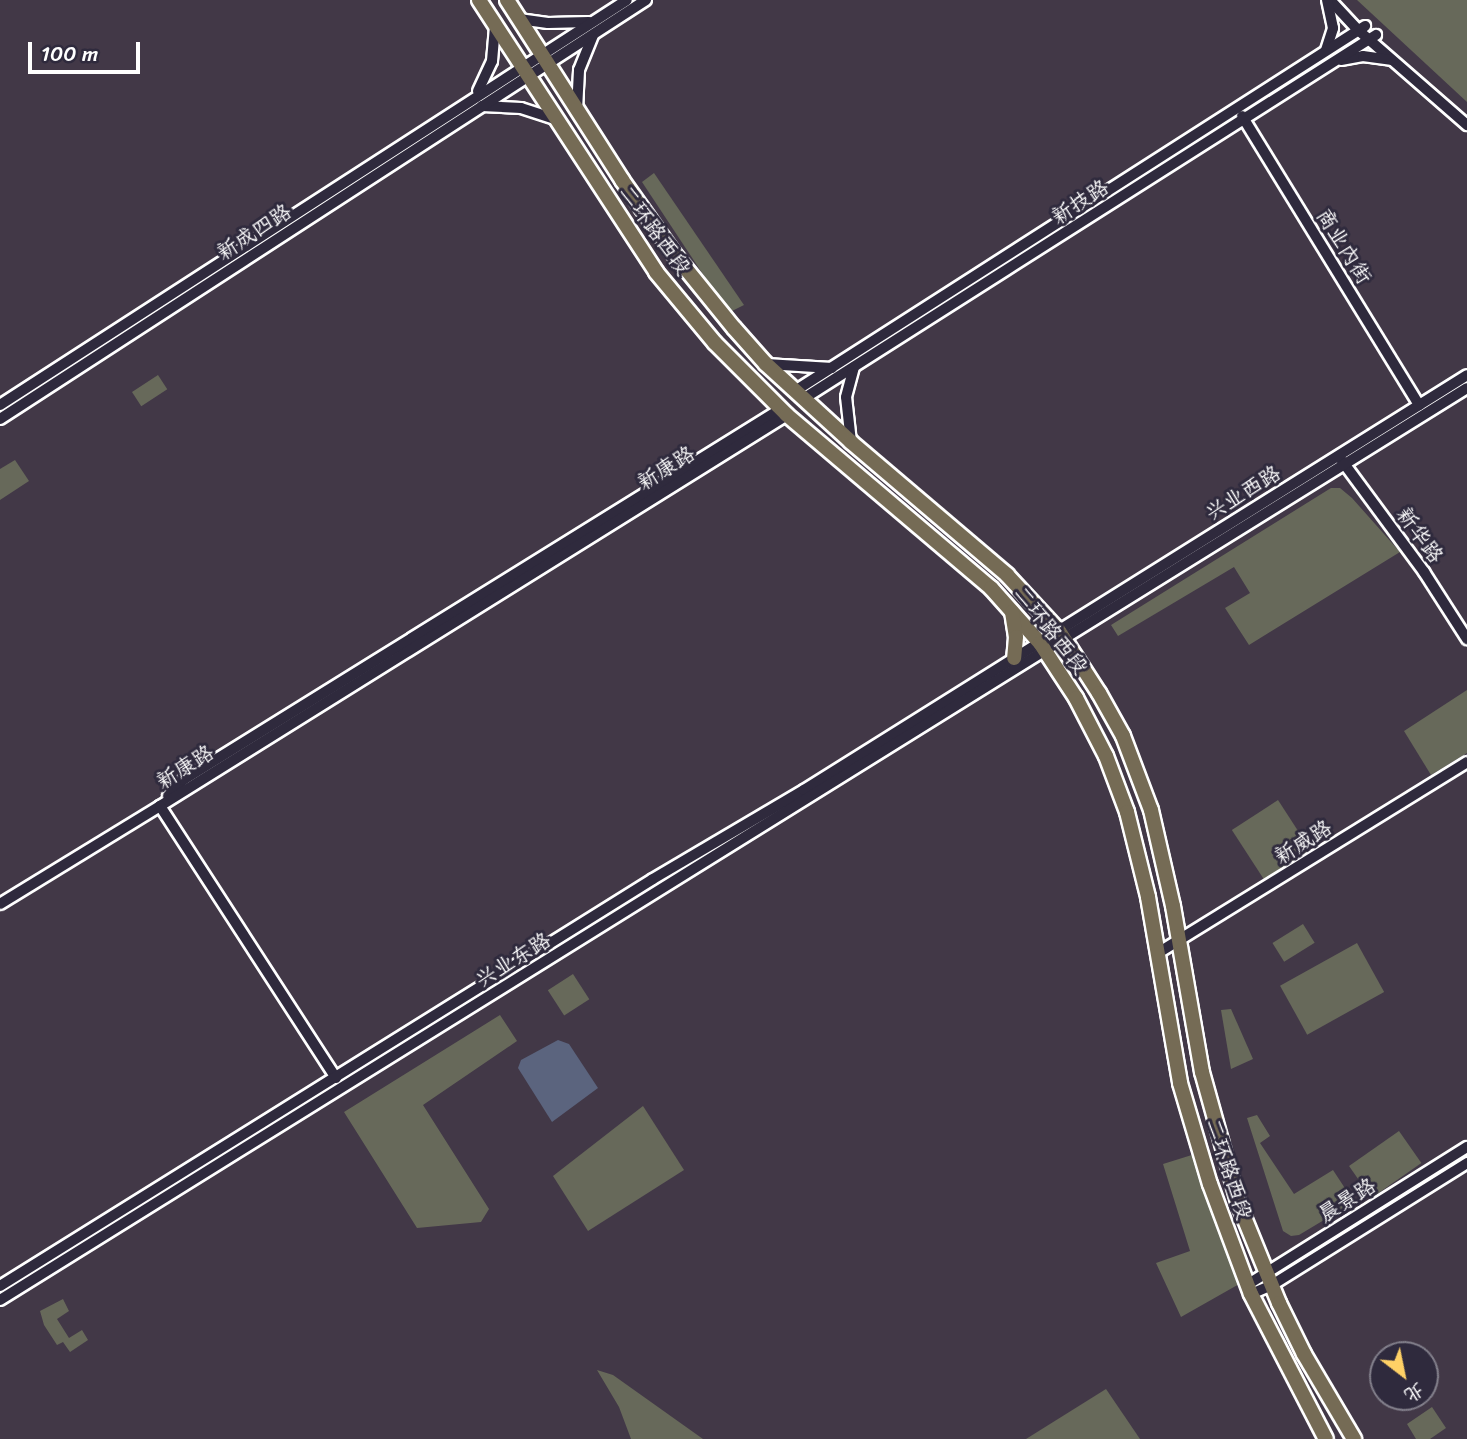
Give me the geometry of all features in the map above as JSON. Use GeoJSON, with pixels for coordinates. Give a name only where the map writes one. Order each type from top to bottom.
{"type":"FeatureCollection","features":[{"type":"Feature","properties":{"kind":"main road","name":"二环路西段"},"geometry":{"type":"LineString","coordinates":[[479,0],[656,272],[715,343],[784,412],[965,563],[1012,610],[1043,647],[1092,726],[1127,812],[1158,953],[1180,1083],[1210,1184],[1249,1289],[1326,1439]]}},
{"type":"Feature","properties":{"kind":"main road","name":"二环路西段"},"geometry":{"type":"LineString","coordinates":[[507,0],[674,254],[766,364],[851,442],[966,537],[1007,575],[1062,635],[1099,693],[1137,773],[1165,864],[1196,1045],[1218,1137],[1239,1205],[1304,1354],[1354,1439]]}},
{"type":"Feature","properties":{"kind":"main road"},"geometry":{"type":"LineString","coordinates":[[1012,610],[1016,637],[1014,658]]}},
{"type":"Feature","properties":{"kind":"street"},"geometry":{"type":"LineString","coordinates":[[577,110],[579,70],[593,28],[627,0]]}},
{"type":"Feature","properties":{"kind":"street"},"geometry":{"type":"LineString","coordinates":[[525,71],[593,28],[646,0]]}},
{"type":"Feature","properties":{"kind":"street"},"geometry":{"type":"LineString","coordinates":[[1329,0],[1467,116]]}},
{"type":"Feature","properties":{"kind":"street"},"geometry":{"type":"LineString","coordinates":[[1326,50],[1333,28],[1329,0]]}},
{"type":"Feature","properties":{"kind":"street"},"geometry":{"type":"LineString","coordinates":[[1340,0],[1362,28]]}},
{"type":"Feature","properties":{"kind":"street"},"geometry":{"type":"LineString","coordinates":[[519,19],[593,28]]}},
{"type":"Feature","properties":{"kind":"street"},"geometry":{"type":"LineString","coordinates":[[474,96],[485,80],[492,61],[495,27]]}},
{"type":"Feature","properties":{"kind":"street","name":"新技路"},"geometry":{"type":"LineString","coordinates":[[799,395],[832,368],[1362,28]]}},
{"type":"Feature","properties":{"kind":"street"},"geometry":{"type":"LineString","coordinates":[[1373,37],[1395,62],[1467,125]]}},
{"type":"Feature","properties":{"kind":"street","name":"新技路"},"geometry":{"type":"LineString","coordinates":[[799,395],[854,368],[1373,37]]}},
{"type":"Feature","properties":{"kind":"street"},"geometry":{"type":"LineString","coordinates":[[1335,61],[1363,56],[1384,57],[1395,62]]}},
{"type":"Feature","properties":{"kind":"street","name":"新成四路"},"geometry":{"type":"LineString","coordinates":[[0,405],[474,96],[525,71]]}},
{"type":"Feature","properties":{"kind":"street","name":"新成四路"},"geometry":{"type":"LineString","coordinates":[[0,419],[482,106],[525,71]]}},
{"type":"Feature","properties":{"kind":"street"},"geometry":{"type":"LineString","coordinates":[[482,106],[521,108],[557,120]]}},
{"type":"Feature","properties":{"kind":"street","name":"商业内街"},"geometry":{"type":"LineString","coordinates":[[1237,108],[1419,405]]}},
{"type":"Feature","properties":{"kind":"street"},"geometry":{"type":"LineString","coordinates":[[766,364],[832,368]]}},
{"type":"Feature","properties":{"kind":"street"},"geometry":{"type":"LineString","coordinates":[[851,442],[846,397],[854,368]]}},
{"type":"Feature","properties":{"kind":"street","name":"兴业西路"},"geometry":{"type":"LineString","coordinates":[[1342,460],[1467,374]]}},
{"type":"Feature","properties":{"kind":"street","name":"兴业西路"},"geometry":{"type":"LineString","coordinates":[[1043,647],[1342,460],[1467,388]]}},
{"type":"Feature","properties":{"kind":"street","name":"新康路"},"geometry":{"type":"LineString","coordinates":[[0,904],[160,806],[183,780],[784,412]]}},
{"type":"Feature","properties":{"kind":"street","name":"新华路"},"geometry":{"type":"LineString","coordinates":[[1342,460],[1424,572],[1467,639]]}},
{"type":"Feature","properties":{"kind":"street","name":"兴业东路"},"geometry":{"type":"LineString","coordinates":[[0,1286],[1014,658],[1043,647]]}},
{"type":"Feature","properties":{"kind":"street","name":"兴业东路"},"geometry":{"type":"LineString","coordinates":[[0,1300],[1043,647]]}},
{"type":"Feature","properties":{"kind":"street","name":"新威路"},"geometry":{"type":"LineString","coordinates":[[1158,953],[1467,762]]}},
{"type":"Feature","properties":{"kind":"street"},"geometry":{"type":"LineString","coordinates":[[160,806],[336,1078]]}},
{"type":"Feature","properties":{"kind":"street","name":"晨景路"},"geometry":{"type":"LineString","coordinates":[[1269,1279],[1467,1147]]}},
{"type":"Feature","properties":{"kind":"street","name":"晨景路"},"geometry":{"type":"LineString","coordinates":[[1249,1289],[1467,1163]]}},
{"type":"Feature","properties":{"kind":"green space"},"geometry":{"type":"Polygon","coordinates":[[[1357,0],[1467,0],[1467,102],[1357,0]]]}},
{"type":"Feature","properties":{"kind":"green space"},"geometry":{"type":"Polygon","coordinates":[[[654,173],[744,305],[732,311],[714,291],[642,182],[654,173]]]}},
{"type":"Feature","properties":{"kind":"green space"},"geometry":{"type":"Polygon","coordinates":[[[158,375],[167,389],[141,406],[132,392],[158,375]]]}},
{"type":"Feature","properties":{"kind":"green space"},"geometry":{"type":"Polygon","coordinates":[[[15,460],[29,481],[0,500],[0,469],[15,460]]]}},
{"type":"Feature","properties":{"kind":"green space"},"geometry":{"type":"Polygon","coordinates":[[[1331,488],[1340,488],[1352,498],[1400,552],[1249,645],[1225,608],[1250,593],[1234,567],[1118,636],[1111,625],[1331,488]]]}},
{"type":"Feature","properties":{"kind":"green space"},"geometry":{"type":"Polygon","coordinates":[[[1467,690],[1467,753],[1431,775],[1404,731],[1467,690]]]}},
{"type":"Feature","properties":{"kind":"green space"},"geometry":{"type":"Polygon","coordinates":[[[1278,800],[1310,849],[1264,879],[1232,830],[1278,800]]]}},
{"type":"Feature","properties":{"kind":"green space"},"geometry":{"type":"Polygon","coordinates":[[[1303,924],[1315,943],[1284,962],[1272,943],[1303,924]]]}},
{"type":"Feature","properties":{"kind":"green space"},"geometry":{"type":"Polygon","coordinates":[[[1357,943],[1384,992],[1307,1035],[1280,986],[1357,943]]]}},
{"type":"Feature","properties":{"kind":"green space"},"geometry":{"type":"Polygon","coordinates":[[[573,974],[589,999],[564,1015],[548,990],[573,974]]]}},
{"type":"Feature","properties":{"kind":"green space"},"geometry":{"type":"Polygon","coordinates":[[[1231,1009],[1253,1059],[1231,1069],[1221,1010],[1231,1009]]]}},
{"type":"Feature","properties":{"kind":"green space"},"geometry":{"type":"Polygon","coordinates":[[[500,1015],[517,1041],[423,1105],[489,1209],[481,1222],[417,1228],[344,1112],[500,1015]]]}},
{"type":"Feature","properties":{"kind":"green space"},"geometry":{"type":"Polygon","coordinates":[[[643,1106],[684,1170],[588,1231],[553,1176],[643,1106]]]}},
{"type":"Feature","properties":{"kind":"green space"},"geometry":{"type":"Polygon","coordinates":[[[1257,1115],[1270,1136],[1260,1143],[1294,1194],[1333,1170],[1354,1202],[1299,1235],[1291,1236],[1283,1231],[1247,1118],[1257,1115]]]}},
{"type":"Feature","properties":{"kind":"green space"},"geometry":{"type":"Polygon","coordinates":[[[1399,1131],[1421,1163],[1371,1198],[1349,1166],[1399,1131]]]}},
{"type":"Feature","properties":{"kind":"green space"},"geometry":{"type":"Polygon","coordinates":[[[1195,1154],[1241,1283],[1181,1317],[1156,1263],[1190,1251],[1163,1164],[1195,1154]]]}},
{"type":"Feature","properties":{"kind":"green space"},"geometry":{"type":"Polygon","coordinates":[[[63,1299],[69,1311],[57,1319],[69,1338],[82,1330],[88,1340],[70,1352],[63,1342],[57,1345],[44,1325],[40,1311],[63,1299]]]}},
{"type":"Feature","properties":{"kind":"green space"},"geometry":{"type":"Polygon","coordinates":[[[597,1370],[613,1375],[703,1439],[631,1439],[619,1407],[597,1370]]]}},
{"type":"Feature","properties":{"kind":"green space"},"geometry":{"type":"Polygon","coordinates":[[[1106,1389],[1140,1439],[1026,1439],[1106,1389]]]}},
{"type":"Feature","properties":{"kind":"green space"},"geometry":{"type":"Polygon","coordinates":[[[1426,1411],[1435,1411],[1446,1428],[1430,1439],[1416,1439],[1407,1424],[1426,1411]]]}},
{"type":"Feature","properties":{"kind":"water"},"geometry":{"type":"Polygon","coordinates":[[[558,1040],[569,1044],[598,1088],[552,1122],[518,1068],[521,1060],[558,1040]]]}}]}
